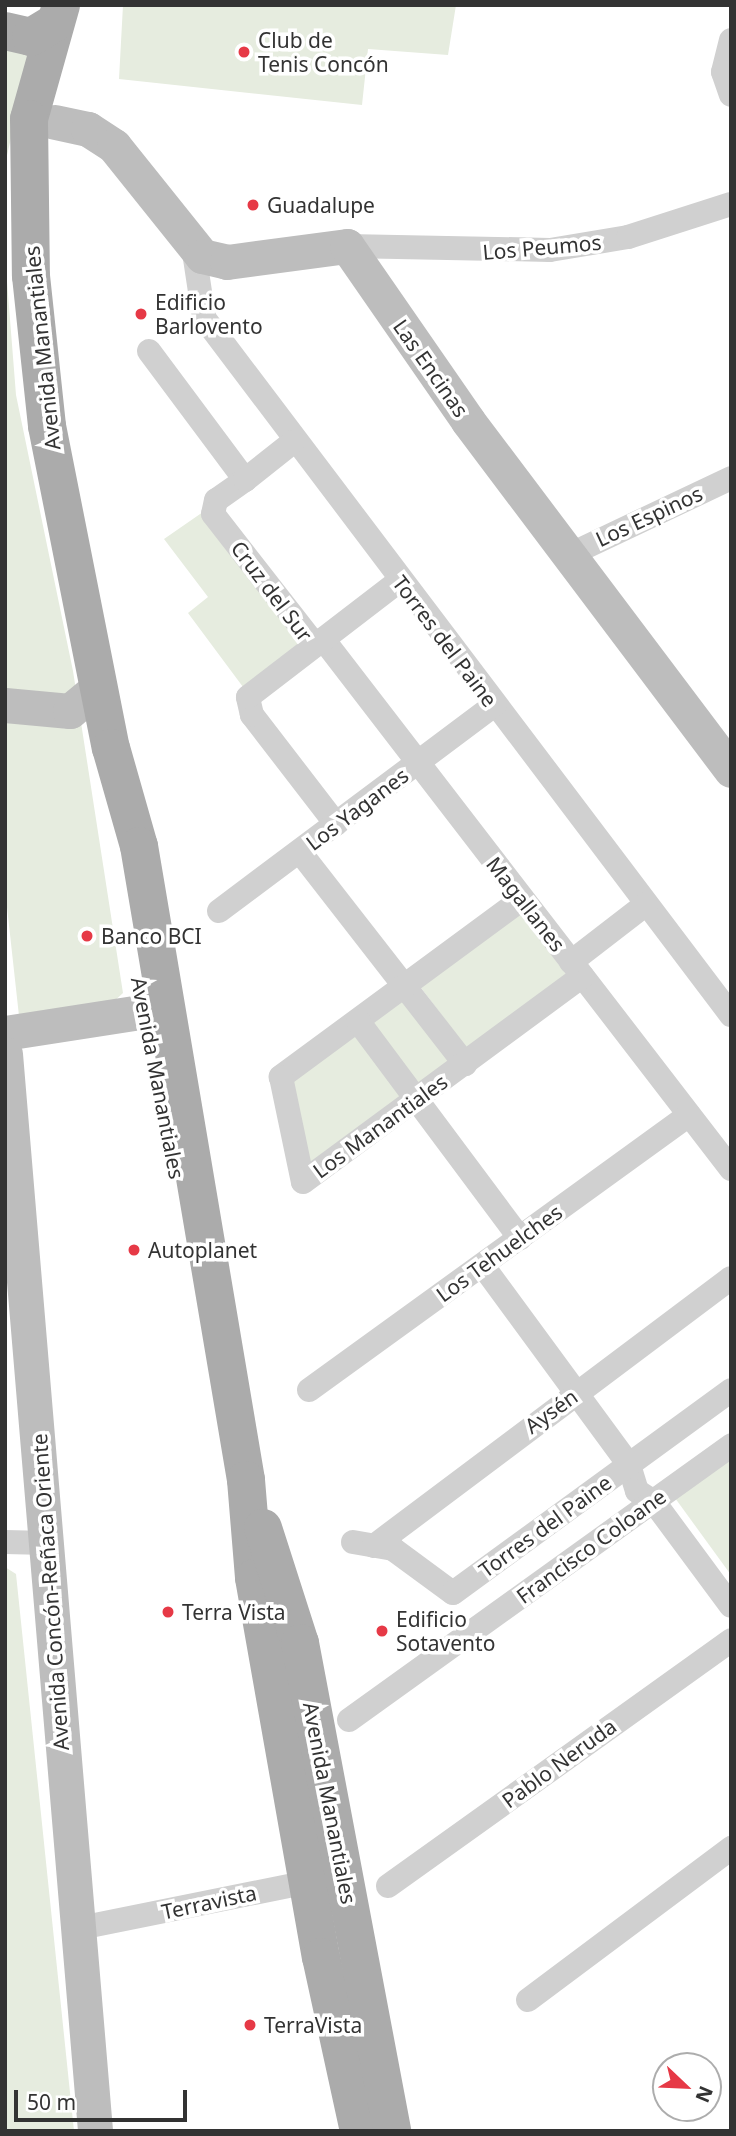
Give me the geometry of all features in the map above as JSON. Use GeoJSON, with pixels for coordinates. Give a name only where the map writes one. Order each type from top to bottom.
{"type":"FeatureCollection","features":[{"type":"Feature","properties":{"kind":"main road"},"geometry":{"type":"LineString","coordinates":[[42,121],[88,5]]}},
{"type":"Feature","properties":{"kind":"main road"},"geometry":{"type":"LineString","coordinates":[[42,121],[57,14]]}},
{"type":"Feature","properties":{"kind":"main road"},"geometry":{"type":"LineString","coordinates":[[5,31],[32,37],[57,14]]}},
{"type":"Feature","properties":{"kind":"main road","name":"Avenida Manantiales"},"geometry":{"type":"LineString","coordinates":[[42,121],[38,351],[77,574],[87,697],[111,748],[133,815],[176,1180],[202,1238],[247,1480],[295,1621],[325,1878],[359,2131]]}},
{"type":"Feature","properties":{"kind":"main road","name":"Avenida Manantiales"},"geometry":{"type":"LineString","coordinates":[[325,1878],[392,2131]]}},
{"type":"Feature","properties":{"kind":"street"},"geometry":{"type":"LineString","coordinates":[[731,40],[723,72],[731,95]]}},
{"type":"Feature","properties":{"kind":"street"},"geometry":{"type":"LineString","coordinates":[[42,121],[88,130],[114,146],[194,252],[228,262],[347,246]]}},
{"type":"Feature","properties":{"kind":"street","name":"Los Peumos"},"geometry":{"type":"LineString","coordinates":[[347,246],[550,250],[628,237],[731,204]]}},
{"type":"Feature","properties":{"kind":"street","name":"Las Encinas"},"geometry":{"type":"LineString","coordinates":[[347,246],[569,555],[731,770]]}},
{"type":"Feature","properties":{"kind":"street","name":"Torres del Paine"},"geometry":{"type":"LineString","coordinates":[[194,252],[204,318],[293,442],[731,1015]]}},
{"type":"Feature","properties":{"kind":"street"},"geometry":{"type":"LineString","coordinates":[[149,351],[245,480],[293,442]]}},
{"type":"Feature","properties":{"kind":"street","name":"Los Espinos"},"geometry":{"type":"LineString","coordinates":[[569,555],[731,478]]}},
{"type":"Feature","properties":{"kind":"street","name":"Cruz del Sur"},"geometry":{"type":"LineString","coordinates":[[245,480],[216,500],[213,514],[319,642],[254,690],[248,706],[336,824]]}},
{"type":"Feature","properties":{"kind":"street"},"geometry":{"type":"LineString","coordinates":[[319,642],[399,581]]}},
{"type":"Feature","properties":{"kind":"street","name":"Magallanes"},"geometry":{"type":"LineString","coordinates":[[319,642],[417,763],[731,1168]]}},
{"type":"Feature","properties":{"kind":"street"},"geometry":{"type":"LineString","coordinates":[[5,705],[40,712],[87,697]]}},
{"type":"Feature","properties":{"kind":"street","name":"Los Yaganes"},"geometry":{"type":"LineString","coordinates":[[219,911],[494,705]]}},
{"type":"Feature","properties":{"kind":"street"},"geometry":{"type":"LineString","coordinates":[[300,852],[465,1064]]}},
{"type":"Feature","properties":{"kind":"street","name":"Los Manantiales"},"geometry":{"type":"LineString","coordinates":[[522,899],[281,1077],[303,1182],[465,1064],[576,969],[646,904]]}},
{"type":"Feature","properties":{"kind":"street"},"geometry":{"type":"LineString","coordinates":[[5,1033],[156,1009]]}},
{"type":"Feature","properties":{"kind":"street"},"geometry":{"type":"LineString","coordinates":[[358,1021],[520,1238]]}},
{"type":"Feature","properties":{"kind":"street","name":"Avenida Concón-Reñaca Oriente"},"geometry":{"type":"LineString","coordinates":[[5,1054],[47,1543],[75,1929],[95,2131]]}},
{"type":"Feature","properties":{"kind":"street","name":"Los Tehuelches"},"geometry":{"type":"LineString","coordinates":[[309,1390],[689,1115]]}},
{"type":"Feature","properties":{"kind":"street"},"geometry":{"type":"LineString","coordinates":[[483,1265],[629,1465],[638,1491],[654,1502],[731,1606]]}},
{"type":"Feature","properties":{"kind":"street","name":"Aysén"},"geometry":{"type":"LineString","coordinates":[[364,1544],[731,1278]]}},
{"type":"Feature","properties":{"kind":"street","name":"Torres del Paine"},"geometry":{"type":"LineString","coordinates":[[364,1544],[408,1557],[453,1592],[731,1390]]}},
{"type":"Feature","properties":{"kind":"street","name":"Francisco Coloane"},"geometry":{"type":"LineString","coordinates":[[349,1720],[731,1444]]}},
{"type":"Feature","properties":{"kind":"street"},"geometry":{"type":"LineString","coordinates":[[5,1542],[47,1543]]}},
{"type":"Feature","properties":{"kind":"street","name":"Pablo Neruda"},"geometry":{"type":"LineString","coordinates":[[388,1886],[731,1640]]}},
{"type":"Feature","properties":{"kind":"street"},"geometry":{"type":"LineString","coordinates":[[528,2000],[731,1848]]}},
{"type":"Feature","properties":{"kind":"street","name":"Terravista"},"geometry":{"type":"LineString","coordinates":[[75,1929],[325,1878]]}},
{"type":"Feature","properties":{"kind":"shaded area","name":"Club de Tenis Concón"},"geometry":{"type":"Polygon","coordinates":[[[123,5],[456,5],[448,55],[368,49],[362,105],[119,79],[123,5]]]}},
{"type":"Feature","properties":{"kind":"shaded area"},"geometry":{"type":"Polygon","coordinates":[[[5,47],[31,52],[5,164],[5,47]]]}},
{"type":"Feature","properties":{"kind":"shaded area"},"geometry":{"type":"Polygon","coordinates":[[[5,256],[16,395],[73,671],[123,993],[109,1006],[19,1016],[5,889],[5,256]]]}},
{"type":"Feature","properties":{"kind":"shaded area"},"geometry":{"type":"Polygon","coordinates":[[[203,512],[303,643],[243,687],[188,613],[208,597],[164,539],[203,512]]]}},
{"type":"Feature","properties":{"kind":"shaded area"},"geometry":{"type":"Polygon","coordinates":[[[517,909],[569,978],[470,1052],[418,984],[517,909]]]}},
{"type":"Feature","properties":{"kind":"shaded area"},"geometry":{"type":"Polygon","coordinates":[[[404,996],[453,1064],[417,1090],[368,1022],[404,996]]]}},
{"type":"Feature","properties":{"kind":"shaded area"},"geometry":{"type":"Polygon","coordinates":[[[357,1027],[409,1099],[307,1173],[287,1078],[357,1027]]]}},
{"type":"Feature","properties":{"kind":"shaded area"},"geometry":{"type":"Polygon","coordinates":[[[731,1459],[731,1575],[675,1498],[731,1459]]]}},
{"type":"Feature","properties":{"kind":"shaded area"},"geometry":{"type":"Polygon","coordinates":[[[5,1567],[16,1574],[74,2131],[5,2131],[5,1567]]]}},
{"type":"Feature","properties":{"kind":"place","name":"Club de Tenis Concón"},"geometry":{"type":"Point","coordinates":[244,52]}},
{"type":"Feature","properties":{"kind":"place","name":"Guadalupe"},"geometry":{"type":"Point","coordinates":[253,205]}},
{"type":"Feature","properties":{"kind":"place","name":"Edificio Barlovento"},"geometry":{"type":"Point","coordinates":[141,314]}},
{"type":"Feature","properties":{"kind":"place","name":"Banco BCI"},"geometry":{"type":"Point","coordinates":[87,936]}},
{"type":"Feature","properties":{"kind":"place","name":"Autoplanet"},"geometry":{"type":"Point","coordinates":[134,1250]}},
{"type":"Feature","properties":{"kind":"place","name":"Terra Vista"},"geometry":{"type":"Point","coordinates":[168,1612]}},
{"type":"Feature","properties":{"kind":"place","name":"Edificio Sotavento"},"geometry":{"type":"Point","coordinates":[382,1631]}},
{"type":"Feature","properties":{"kind":"place","name":"TerraVista"},"geometry":{"type":"Point","coordinates":[250,2025]}}]}
